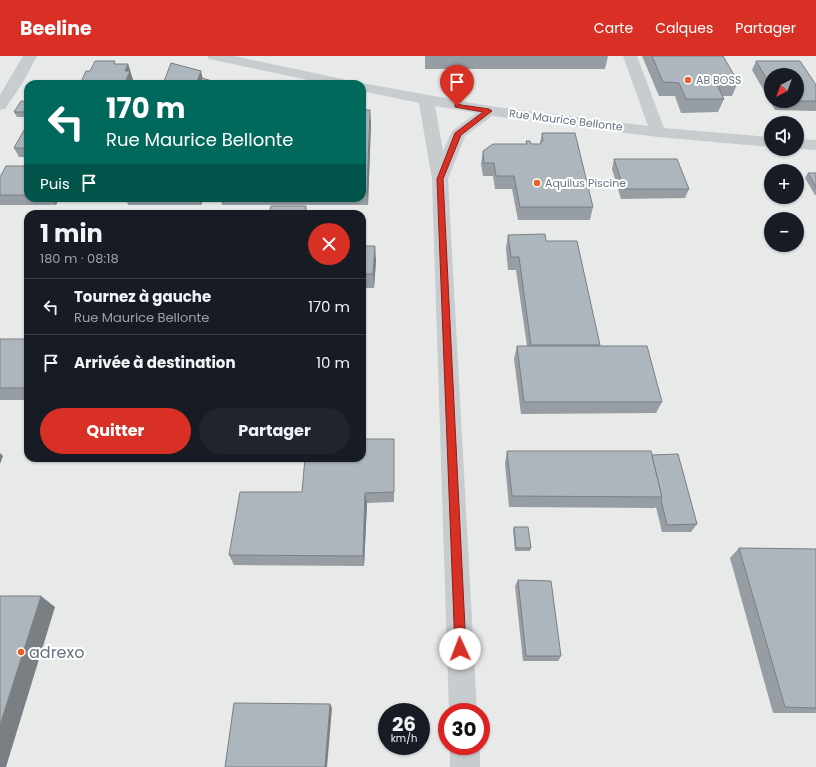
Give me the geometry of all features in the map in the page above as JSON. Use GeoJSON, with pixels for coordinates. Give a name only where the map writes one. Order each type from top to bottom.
{"type":"FeatureCollection","features":[{"type":"Feature","properties":{"kind":"street"},"geometry":{"type":"LineString","coordinates":[[214,56],[278,63],[334,80]]}},
{"type":"Feature","properties":{"kind":"street"},"geometry":{"type":"LineString","coordinates":[[630,56],[658,132]]}},
{"type":"Feature","properties":{"kind":"street"},"geometry":{"type":"LineString","coordinates":[[0,106],[35,58]]}},
{"type":"Feature","properties":{"kind":"street","name":"Rue Maurice Bellonte"},"geometry":{"type":"LineString","coordinates":[[366,88],[489,111],[658,132],[764,141]]}},
{"type":"Feature","properties":{"kind":"street"},"geometry":{"type":"LineString","coordinates":[[426,100],[440,179],[463,703]]}},
{"type":"Feature","properties":{"kind":"street"},"geometry":{"type":"LineString","coordinates":[[440,179],[458,134],[489,111]]}},
{"type":"Feature","properties":{"kind":"street"},"geometry":{"type":"LineString","coordinates":[[804,144],[816,145]]}},
{"type":"Feature","properties":{"kind":"street"},"geometry":{"type":"LineString","coordinates":[[464,755],[465,767]]}},
{"type":"Feature","properties":{"kind":"shaded area"},"geometry":{"type":"Polygon","coordinates":[[[0,56],[816,56],[816,767],[0,767],[0,56]]]}},
{"type":"Feature","properties":{"kind":"building","name":"AB BOSS"},"geometry":{"type":"Polygon","coordinates":[[[652,56],[723,56],[738,82],[716,83],[724,99],[686,99],[679,83],[663,82],[652,56]]]}},
{"type":"Feature","properties":{"kind":"building"},"geometry":{"type":"Polygon","coordinates":[[[95,61],[115,61],[114,64],[128,64],[125,71],[130,71],[126,80],[82,80],[86,71],[90,71],[95,61]]]}},
{"type":"Feature","properties":{"kind":"building"},"geometry":{"type":"Polygon","coordinates":[[[756,61],[800,61],[816,85],[816,101],[804,101],[804,68],[764,68],[764,74],[756,61]]]}},
{"type":"Feature","properties":{"kind":"building"},"geometry":{"type":"Polygon","coordinates":[[[171,63],[201,71],[198,80],[165,80],[171,63]]]}},
{"type":"Feature","properties":{"kind":"building"},"geometry":{"type":"Polygon","coordinates":[[[21,101],[24,101],[24,112],[14,112],[21,101]]]}},
{"type":"Feature","properties":{"kind":"building"},"geometry":{"type":"Polygon","coordinates":[[[366,110],[370,110],[367,192],[366,110]]]}},
{"type":"Feature","properties":{"kind":"building"},"geometry":{"type":"Polygon","coordinates":[[[24,130],[24,148],[14,148],[24,130]]]}},
{"type":"Feature","properties":{"kind":"building","name":"Aquilus Piscine"},"geometry":{"type":"Polygon","coordinates":[[[542,133],[575,133],[593,207],[520,207],[514,176],[496,176],[494,163],[484,163],[483,151],[493,144],[527,144],[526,141],[530,141],[531,144],[541,144],[541,141],[543,141],[542,133]]]}},
{"type":"Feature","properties":{"kind":"building"},"geometry":{"type":"Polygon","coordinates":[[[614,159],[677,159],[689,189],[624,189],[614,159]]]}},
{"type":"Feature","properties":{"kind":"building"},"geometry":{"type":"Polygon","coordinates":[[[6,166],[24,166],[24,195],[0,195],[0,177],[6,166]]]}},
{"type":"Feature","properties":{"kind":"building"},"geometry":{"type":"Polygon","coordinates":[[[808,173],[816,173],[816,187],[808,173]]]}},
{"type":"Feature","properties":{"kind":"building"},"geometry":{"type":"Polygon","coordinates":[[[271,206],[306,206],[306,210],[270,210],[271,206]]]}},
{"type":"Feature","properties":{"kind":"building"},"geometry":{"type":"Polygon","coordinates":[[[545,234],[546,241],[577,241],[600,345],[531,345],[519,257],[511,257],[508,235],[545,234]]]}},
{"type":"Feature","properties":{"kind":"building"},"geometry":{"type":"Polygon","coordinates":[[[366,246],[375,246],[373,274],[366,274],[366,246]]]}},
{"type":"Feature","properties":{"kind":"building"},"geometry":{"type":"Polygon","coordinates":[[[0,339],[24,339],[24,388],[0,388],[0,339]]]}},
{"type":"Feature","properties":{"kind":"building"},"geometry":{"type":"Polygon","coordinates":[[[517,346],[647,346],[662,402],[524,402],[517,346]]]}},
{"type":"Feature","properties":{"kind":"building"},"geometry":{"type":"Polygon","coordinates":[[[366,439],[394,439],[394,492],[365,493],[363,556],[229,555],[240,492],[302,492],[305,462],[366,462],[366,439]]]}},
{"type":"Feature","properties":{"kind":"building"},"geometry":{"type":"Polygon","coordinates":[[[507,451],[651,451],[662,497],[512,496],[507,451]]]}},
{"type":"Feature","properties":{"kind":"building"},"geometry":{"type":"Polygon","coordinates":[[[678,454],[697,524],[667,525],[652,455],[678,454]]]}},
{"type":"Feature","properties":{"kind":"building"},"geometry":{"type":"Polygon","coordinates":[[[514,527],[528,527],[531,548],[516,548],[514,527]]]}},
{"type":"Feature","properties":{"kind":"building"},"geometry":{"type":"Polygon","coordinates":[[[739,548],[816,549],[816,708],[785,707],[739,548]]]}},
{"type":"Feature","properties":{"kind":"building"},"geometry":{"type":"Polygon","coordinates":[[[518,580],[551,581],[561,656],[526,656],[518,580]]]}},
{"type":"Feature","properties":{"kind":"building"},"geometry":{"type":"Polygon","coordinates":[[[0,596],[41,596],[0,725],[0,596]]]}},
{"type":"Feature","properties":{"kind":"building"},"geometry":{"type":"Polygon","coordinates":[[[234,703],[330,704],[325,767],[225,767],[234,703]]]}},
{"type":"Feature","properties":{"kind":"place","name":"AB BOSS"},"geometry":{"type":"Point","coordinates":[688,80]}},
{"type":"Feature","properties":{"kind":"place","name":"Aquilus Piscine"},"geometry":{"type":"Point","coordinates":[537,183]}},
{"type":"Feature","properties":{"kind":"place","name":"adrexo"},"geometry":{"type":"Point","coordinates":[21,652]}},
{"type":"Feature","properties":{"kind":"route"},"geometry":{"type":"LineString","coordinates":[[457,106],[489,111],[458,134],[440,179],[460,649]]}}]}
